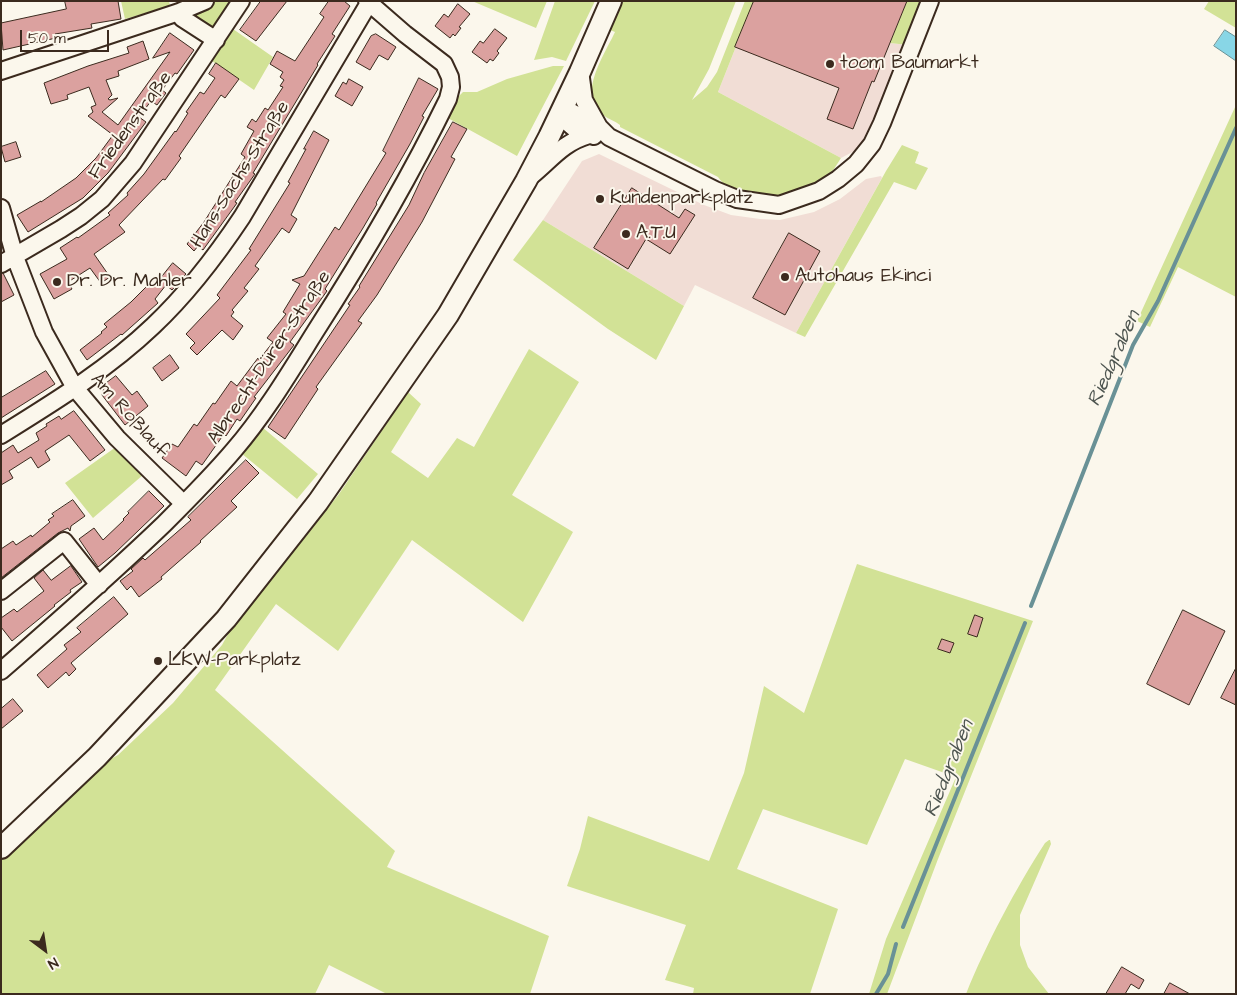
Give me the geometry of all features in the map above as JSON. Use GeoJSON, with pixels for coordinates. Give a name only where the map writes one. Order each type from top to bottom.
{"type":"FeatureCollection","features":[{"type":"Feature","properties":{"kind":"main road"},"geometry":{"type":"LineString","coordinates":[[1,848],[68,787],[226,619],[300,526],[372,427],[448,315],[526,181],[581,75],[610,1]]}},
{"type":"Feature","properties":{"kind":"street"},"geometry":{"type":"LineString","coordinates":[[1,71],[179,12],[205,1]]}},
{"type":"Feature","properties":{"kind":"street","name":"Friedenstraße"},"geometry":{"type":"LineString","coordinates":[[8,261],[81,216],[102,199],[133,164],[241,1]]}},
{"type":"Feature","properties":{"kind":"street"},"geometry":{"type":"LineString","coordinates":[[562,112],[599,133],[715,190],[737,199],[779,205],[820,191],[856,164],[872,144],[930,1]]}},
{"type":"Feature","properties":{"kind":"street","name":"Albrecht-Dürer-Straße"},"geometry":{"type":"LineString","coordinates":[[3,667],[99,585],[212,476],[236,448],[304,350],[347,280],[404,180],[448,99],[451,88],[450,77],[444,64],[368,2]]}},
{"type":"Feature","properties":{"kind":"street","name":"Hans-Sachs-Straße"},"geometry":{"type":"LineString","coordinates":[[1,435],[75,388],[153,326],[180,299],[215,256],[247,210],[368,2]]}},
{"type":"Feature","properties":{"kind":"street"},"geometry":{"type":"LineString","coordinates":[[179,12],[182,18],[216,40]]}},
{"type":"Feature","properties":{"kind":"street"},"geometry":{"type":"LineString","coordinates":[[581,75],[584,100],[599,133]]}},
{"type":"Feature","properties":{"kind":"street"},"geometry":{"type":"LineString","coordinates":[[526,181],[564,146],[576,139],[599,133]]}},
{"type":"Feature","properties":{"kind":"street","name":"Am Roßlauf"},"geometry":{"type":"LineString","coordinates":[[1,208],[8,261],[75,388],[117,438],[184,504]]}},
{"type":"Feature","properties":{"kind":"street"},"geometry":{"type":"LineString","coordinates":[[1,591],[64,541],[99,585]]}},
{"type":"Feature","properties":{"kind":"shaded area"},"geometry":{"type":"Polygon","coordinates":[[[754,1],[907,1],[890,43],[908,45],[864,146],[841,158],[718,92],[754,1]]]}},
{"type":"Feature","properties":{"kind":"shaded area"},"geometry":{"type":"Polygon","coordinates":[[[599,154],[704,205],[731,215],[760,219],[780,220],[814,212],[840,199],[866,179],[881,176],[882,178],[796,333],[695,285],[684,306],[543,220],[582,161],[599,154]]]}},
{"type":"Feature","properties":{"kind":"green space"},"geometry":{"type":"Polygon","coordinates":[[[121,1],[169,1],[170,6],[125,19],[121,1]]]}},
{"type":"Feature","properties":{"kind":"green space"},"geometry":{"type":"Polygon","coordinates":[[[217,1],[232,1],[215,26],[211,28],[189,17],[190,11],[217,1]]]}},
{"type":"Feature","properties":{"kind":"green space"},"geometry":{"type":"Polygon","coordinates":[[[472,1],[547,1],[536,28],[472,1]]]}},
{"type":"Feature","properties":{"kind":"green space"},"geometry":{"type":"Polygon","coordinates":[[[555,1],[595,1],[566,61],[552,57],[534,60],[555,1]]]}},
{"type":"Feature","properties":{"kind":"green space"},"geometry":{"type":"Polygon","coordinates":[[[623,1],[736,1],[709,69],[692,100],[707,87],[717,72],[745,1],[754,1],[718,92],[841,158],[830,174],[812,187],[800,191],[774,196],[760,197],[747,195],[736,192],[726,186],[718,177],[620,127],[620,125],[603,115],[595,107],[592,97],[592,86],[595,74],[615,32],[610,30],[623,1]]]}},
{"type":"Feature","properties":{"kind":"green space"},"geometry":{"type":"Polygon","coordinates":[[[907,1],[925,1],[908,45],[890,43],[907,1]]]}},
{"type":"Feature","properties":{"kind":"green space"},"geometry":{"type":"Polygon","coordinates":[[[1209,1],[1236,1],[1236,28],[1204,9],[1209,1]]]}},
{"type":"Feature","properties":{"kind":"green space"},"geometry":{"type":"Polygon","coordinates":[[[233,29],[273,57],[254,90],[212,61],[233,29]]]}},
{"type":"Feature","properties":{"kind":"green space"},"geometry":{"type":"Polygon","coordinates":[[[553,66],[564,66],[517,156],[446,117],[456,99],[463,92],[477,92],[507,79],[553,66]]]}},
{"type":"Feature","properties":{"kind":"green space"},"geometry":{"type":"Polygon","coordinates":[[[1236,105],[1236,297],[1178,267],[1150,327],[1137,321],[1236,105]]]}},
{"type":"Feature","properties":{"kind":"green space"},"geometry":{"type":"Polygon","coordinates":[[[902,145],[919,152],[915,163],[928,168],[916,190],[894,182],[805,337],[796,333],[886,171],[902,145]]]}},
{"type":"Feature","properties":{"kind":"green space"},"geometry":{"type":"Polygon","coordinates":[[[543,220],[684,306],[656,360],[608,329],[513,260],[543,220]]]}},
{"type":"Feature","properties":{"kind":"green space"},"geometry":{"type":"Polygon","coordinates":[[[529,349],[579,382],[512,495],[573,532],[523,622],[412,540],[338,651],[276,604],[215,690],[395,851],[387,867],[549,936],[530,994],[387,994],[329,965],[315,994],[1,994],[1,860],[107,761],[118,755],[173,703],[222,645],[234,623],[339,494],[408,392],[421,404],[391,452],[428,478],[457,438],[474,447],[529,349]]]}},
{"type":"Feature","properties":{"kind":"green space"},"geometry":{"type":"Polygon","coordinates":[[[262,427],[318,474],[297,499],[241,453],[262,427]]]}},
{"type":"Feature","properties":{"kind":"green space"},"geometry":{"type":"Polygon","coordinates":[[[116,447],[143,475],[93,518],[65,483],[116,447]]]}},
{"type":"Feature","properties":{"kind":"green space"},"geometry":{"type":"Polygon","coordinates":[[[857,564],[1033,621],[938,859],[887,994],[869,994],[886,939],[956,777],[905,759],[867,845],[763,809],[737,869],[838,909],[810,994],[693,994],[694,988],[665,980],[686,925],[567,886],[580,849],[588,816],[709,861],[744,773],[764,686],[804,713],[857,564]]]}},
{"type":"Feature","properties":{"kind":"green space"},"geometry":{"type":"Polygon","coordinates":[[[1049,840],[1051,844],[1020,915],[1020,945],[1028,967],[1049,994],[966,994],[1002,917],[1034,860],[1049,840]]]}},
{"type":"Feature","properties":{"kind":"water"},"geometry":{"type":"Polygon","coordinates":[[[1225,30],[1236,37],[1236,61],[1214,46],[1225,30]]]}},
{"type":"Feature","properties":{"kind":"building"},"geometry":{"type":"Polygon","coordinates":[[[65,1],[118,1],[121,19],[91,24],[92,28],[55,34],[56,38],[3,50],[1,23],[66,9],[65,1]]]}},
{"type":"Feature","properties":{"kind":"building"},"geometry":{"type":"Polygon","coordinates":[[[261,1],[287,1],[256,41],[240,30],[261,1]]]}},
{"type":"Feature","properties":{"kind":"building"},"geometry":{"type":"Polygon","coordinates":[[[329,1],[344,1],[350,6],[332,34],[335,36],[253,173],[255,174],[235,202],[237,203],[203,250],[198,246],[194,251],[187,244],[204,222],[245,157],[241,154],[254,131],[247,127],[252,119],[256,122],[265,108],[268,110],[283,87],[280,86],[284,80],[280,77],[283,72],[270,64],[277,51],[295,61],[324,17],[320,14],[329,1]]]}},
{"type":"Feature","properties":{"kind":"building","name":"toom Baumarkt"},"geometry":{"type":"Polygon","coordinates":[[[754,1],[907,1],[853,129],[827,119],[839,88],[735,47],[754,1]]]}},
{"type":"Feature","properties":{"kind":"building"},"geometry":{"type":"Polygon","coordinates":[[[458,4],[470,14],[459,27],[461,28],[455,36],[453,34],[450,38],[435,26],[444,14],[448,17],[458,4]]]}},
{"type":"Feature","properties":{"kind":"building"},"geometry":{"type":"Polygon","coordinates":[[[495,29],[507,38],[497,51],[499,53],[493,61],[490,59],[487,63],[472,52],[480,41],[483,43],[495,29]]]}},
{"type":"Feature","properties":{"kind":"building"},"geometry":{"type":"Polygon","coordinates":[[[170,33],[194,50],[177,74],[175,73],[162,90],[166,93],[157,105],[151,101],[139,117],[146,122],[108,173],[83,198],[28,232],[17,215],[41,202],[76,178],[96,158],[113,135],[88,116],[93,112],[91,107],[96,105],[89,87],[67,95],[68,99],[51,104],[44,83],[129,53],[127,47],[143,41],[149,59],[118,71],[119,76],[106,80],[112,95],[108,99],[118,98],[102,112],[118,125],[170,52],[153,58],[170,33]]]}},
{"type":"Feature","properties":{"kind":"building"},"geometry":{"type":"Polygon","coordinates":[[[376,34],[396,47],[388,60],[379,55],[370,70],[356,62],[371,36],[376,34]]]}},
{"type":"Feature","properties":{"kind":"building"},"geometry":{"type":"Polygon","coordinates":[[[216,63],[239,79],[225,98],[221,95],[179,156],[181,158],[165,180],[163,179],[119,225],[125,232],[94,254],[110,277],[101,283],[90,268],[68,282],[72,289],[54,299],[40,274],[67,259],[60,248],[78,238],[110,215],[108,213],[128,195],[127,193],[176,132],[188,113],[186,112],[200,92],[204,94],[215,78],[209,74],[216,63]]]}},
{"type":"Feature","properties":{"kind":"building"},"geometry":{"type":"Polygon","coordinates":[[[419,78],[438,89],[377,204],[325,289],[327,291],[290,342],[294,345],[254,397],[256,398],[240,421],[237,419],[226,436],[224,434],[202,465],[196,461],[186,476],[162,458],[172,444],[178,447],[194,424],[197,426],[231,381],[237,386],[273,342],[267,338],[286,314],[283,312],[300,284],[292,280],[304,276],[335,227],[339,230],[386,153],[383,151],[419,78]]]}},
{"type":"Feature","properties":{"kind":"building"},"geometry":{"type":"Polygon","coordinates":[[[349,79],[363,87],[352,106],[335,96],[343,82],[346,84],[349,79]]]}},
{"type":"Feature","properties":{"kind":"building"},"geometry":{"type":"Polygon","coordinates":[[[453,122],[467,129],[451,157],[455,159],[422,222],[377,295],[358,321],[362,323],[316,387],[318,389],[285,439],[268,427],[350,305],[348,304],[409,205],[424,173],[453,122]]]}},
{"type":"Feature","properties":{"kind":"building"},"geometry":{"type":"Polygon","coordinates":[[[314,131],[329,140],[291,215],[297,219],[289,233],[282,228],[255,266],[259,269],[244,288],[248,291],[232,310],[234,312],[231,316],[243,326],[233,340],[222,330],[197,355],[190,348],[195,343],[186,334],[220,298],[217,295],[251,250],[249,249],[290,183],[288,182],[314,131]]]}},
{"type":"Feature","properties":{"kind":"building"},"geometry":{"type":"Polygon","coordinates":[[[16,142],[21,157],[5,162],[1,147],[16,142]]]}},
{"type":"Feature","properties":{"kind":"building","name":"A.T.U"},"geometry":{"type":"Polygon","coordinates":[[[632,188],[679,218],[685,209],[695,215],[670,254],[646,239],[628,269],[594,248],[632,188]]]}},
{"type":"Feature","properties":{"kind":"building","name":"Autohaus Ekinci"},"geometry":{"type":"Polygon","coordinates":[[[789,233],[820,251],[785,315],[753,298],[789,233]]]}},
{"type":"Feature","properties":{"kind":"building"},"geometry":{"type":"Polygon","coordinates":[[[173,263],[186,274],[172,290],[166,285],[155,299],[158,303],[122,335],[87,360],[80,350],[102,333],[107,327],[104,324],[131,302],[153,280],[156,283],[173,263]]]}},
{"type":"Feature","properties":{"kind":"building"},"geometry":{"type":"Polygon","coordinates":[[[3,273],[14,295],[1,302],[1,274],[3,273]]]}},
{"type":"Feature","properties":{"kind":"building"},"geometry":{"type":"Polygon","coordinates":[[[170,355],[179,368],[162,381],[153,368],[170,355]]]}},
{"type":"Feature","properties":{"kind":"building"},"geometry":{"type":"Polygon","coordinates":[[[46,371],[55,384],[1,418],[1,398],[46,371]]]}},
{"type":"Feature","properties":{"kind":"building"},"geometry":{"type":"Polygon","coordinates":[[[116,376],[132,395],[137,391],[148,406],[125,425],[102,395],[105,384],[116,376]]]}},
{"type":"Feature","properties":{"kind":"building"},"geometry":{"type":"Polygon","coordinates":[[[74,411],[105,450],[90,461],[69,435],[45,451],[50,460],[38,468],[31,457],[9,471],[13,478],[1,485],[1,453],[13,445],[18,453],[39,440],[36,433],[47,426],[46,424],[59,416],[61,419],[74,411]]]}},
{"type":"Feature","properties":{"kind":"building"},"geometry":{"type":"Polygon","coordinates":[[[246,460],[259,473],[231,501],[237,507],[161,577],[162,579],[139,597],[131,586],[127,590],[120,581],[133,571],[131,569],[143,558],[145,560],[191,520],[188,517],[246,460]]]}},
{"type":"Feature","properties":{"kind":"building"},"geometry":{"type":"Polygon","coordinates":[[[149,491],[164,506],[98,567],[79,539],[94,528],[103,540],[124,520],[128,512],[149,491]]]}},
{"type":"Feature","properties":{"kind":"building"},"geometry":{"type":"Polygon","coordinates":[[[73,500],[85,516],[71,526],[70,531],[68,528],[58,533],[1,578],[1,549],[13,541],[16,545],[31,535],[32,537],[50,522],[48,520],[54,516],[52,514],[73,500]]]}},
{"type":"Feature","properties":{"kind":"building"},"geometry":{"type":"Polygon","coordinates":[[[71,566],[82,582],[70,590],[71,592],[12,641],[1,627],[1,618],[14,609],[17,612],[44,591],[34,578],[43,570],[51,580],[71,566]]]}},
{"type":"Feature","properties":{"kind":"building"},"geometry":{"type":"Polygon","coordinates":[[[114,597],[128,614],[71,663],[76,669],[69,676],[66,672],[48,688],[37,675],[67,649],[64,645],[81,632],[77,628],[114,597]]]}},
{"type":"Feature","properties":{"kind":"building"},"geometry":{"type":"Polygon","coordinates":[[[1183,610],[1225,631],[1189,705],[1147,684],[1183,610]]]}},
{"type":"Feature","properties":{"kind":"building"},"geometry":{"type":"Polygon","coordinates":[[[975,615],[983,618],[977,637],[968,634],[975,615]]]}},
{"type":"Feature","properties":{"kind":"building"},"geometry":{"type":"Polygon","coordinates":[[[942,639],[954,643],[950,653],[938,649],[942,639]]]}},
{"type":"Feature","properties":{"kind":"building"},"geometry":{"type":"Polygon","coordinates":[[[1236,668],[1236,705],[1221,698],[1236,668]]]}},
{"type":"Feature","properties":{"kind":"building"},"geometry":{"type":"Polygon","coordinates":[[[13,699],[23,711],[1,729],[1,709],[13,699]]]}},
{"type":"Feature","properties":{"kind":"building"},"geometry":{"type":"Polygon","coordinates":[[[1122,967],[1144,980],[1139,989],[1131,984],[1125,994],[1106,994],[1122,967]]]}},
{"type":"Feature","properties":{"kind":"building"},"geometry":{"type":"Polygon","coordinates":[[[1170,983],[1190,994],[1164,994],[1170,983]]]}},
{"type":"Feature","properties":{"kind":"waterway","name":"Riedgraben"},"geometry":{"type":"LineString","coordinates":[[1031,606],[1133,345],[1158,301],[1236,128]]}},
{"type":"Feature","properties":{"kind":"waterway","name":"Riedgraben"},"geometry":{"type":"LineString","coordinates":[[903,927],[1025,623]]}},
{"type":"Feature","properties":{"kind":"waterway","name":"Riedgraben"},"geometry":{"type":"LineString","coordinates":[[876,994],[888,974],[896,944]]}},
{"type":"Feature","properties":{"kind":"place","name":"toom Baumarkt"},"geometry":{"type":"Point","coordinates":[830,64]}},
{"type":"Feature","properties":{"kind":"place","name":"Kundenparkplatz"},"geometry":{"type":"Point","coordinates":[600,199]}},
{"type":"Feature","properties":{"kind":"place","name":"A.T.U"},"geometry":{"type":"Point","coordinates":[626,234]}},
{"type":"Feature","properties":{"kind":"place","name":"Autohaus Ekinci"},"geometry":{"type":"Point","coordinates":[785,277]}},
{"type":"Feature","properties":{"kind":"place","name":"Dr. Dr. Mahler"},"geometry":{"type":"Point","coordinates":[57,282]}},
{"type":"Feature","properties":{"kind":"place","name":"LKW-Parkplatz"},"geometry":{"type":"Point","coordinates":[158,661]}}]}
